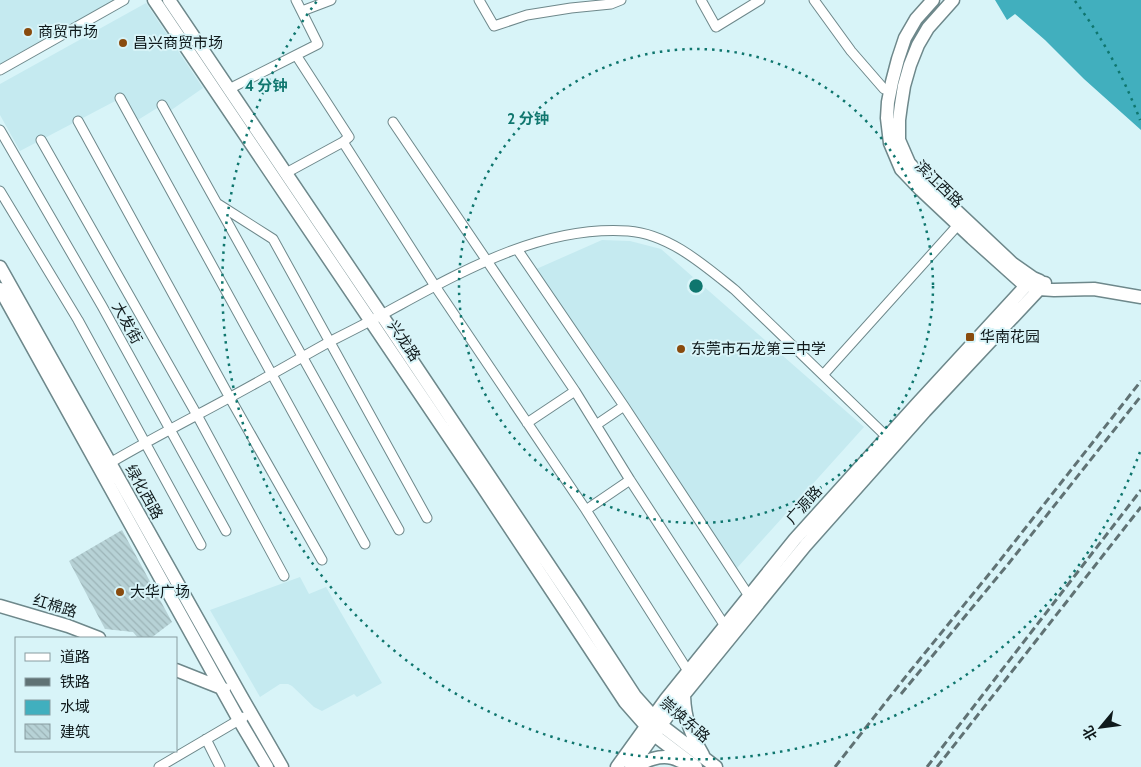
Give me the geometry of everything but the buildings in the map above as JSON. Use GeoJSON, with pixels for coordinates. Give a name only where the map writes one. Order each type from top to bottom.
{"type":"FeatureCollection","features":[{"type":"Feature","properties":{"kind":"main road","name":"兴龙路"},"geometry":{"type":"LineString","coordinates":[[154,0],[376,318]]}},
{"type":"Feature","properties":{"kind":"main road","name":"兴龙路"},"geometry":{"type":"LineString","coordinates":[[169,0],[286,174],[376,318],[565,611],[630,699]]}},
{"type":"Feature","properties":{"kind":"main road","name":"滨江西路"},"geometry":{"type":"LineString","coordinates":[[927,2],[905,38],[898,59],[888,102],[887,118],[890,143],[901,169],[958,225],[1021,282],[1042,285]]}},
{"type":"Feature","properties":{"kind":"main road"},"geometry":{"type":"LineString","coordinates":[[927,2],[938,17]]}},
{"type":"Feature","properties":{"kind":"main road","name":"滨江西路"},"geometry":{"type":"LineString","coordinates":[[948,2],[928,28],[910,65],[901,105],[899,140],[909,163],[927,184],[1013,264],[1042,285]]}},
{"type":"Feature","properties":{"kind":"main road","name":"绿化西路"},"geometry":{"type":"LineString","coordinates":[[0,267],[241,696],[245,717]]}},
{"type":"Feature","properties":{"kind":"main road"},"geometry":{"type":"LineString","coordinates":[[1042,285],[1095,284],[1141,291]]}},
{"type":"Feature","properties":{"kind":"main road"},"geometry":{"type":"LineString","coordinates":[[1042,285],[1094,289],[1141,297]]}},
{"type":"Feature","properties":{"kind":"main road","name":"广源路"},"geometry":{"type":"LineString","coordinates":[[631,767],[688,671],[796,539],[887,437],[1042,285]]}},
{"type":"Feature","properties":{"kind":"main road","name":"广源路"},"geometry":{"type":"LineString","coordinates":[[617,767],[684,696],[805,546],[925,411],[1042,285]]}},
{"type":"Feature","properties":{"kind":"main road","name":"绿化西路"},"geometry":{"type":"LineString","coordinates":[[0,289],[222,688],[245,717],[255,735]]}},
{"type":"Feature","properties":{"kind":"main road","name":"红棉路"},"geometry":{"type":"LineString","coordinates":[[0,606],[68,626],[96,637]]}},
{"type":"Feature","properties":{"kind":"main road"},"geometry":{"type":"LineString","coordinates":[[178,671],[241,696]]}},
{"type":"Feature","properties":{"kind":"main road"},"geometry":{"type":"LineString","coordinates":[[684,696],[684,711],[687,724],[703,765]]}},
{"type":"Feature","properties":{"kind":"main road","name":"崇焕东路"},"geometry":{"type":"LineString","coordinates":[[630,699],[654,726],[703,765]]}},
{"type":"Feature","properties":{"kind":"main road"},"geometry":{"type":"LineString","coordinates":[[255,735],[267,767]]}},
{"type":"Feature","properties":{"kind":"main road"},"geometry":{"type":"LineString","coordinates":[[255,735],[282,767]]}},
{"type":"Feature","properties":{"kind":"main road"},"geometry":{"type":"LineString","coordinates":[[636,767],[656,758],[671,758],[703,765]]}},
{"type":"Feature","properties":{"kind":"street"},"geometry":{"type":"LineString","coordinates":[[0,70],[124,0]]}},
{"type":"Feature","properties":{"kind":"street"},"geometry":{"type":"LineString","coordinates":[[230,90],[318,44],[296,0]]}},
{"type":"Feature","properties":{"kind":"street"},"geometry":{"type":"LineString","coordinates":[[302,11],[331,0]]}},
{"type":"Feature","properties":{"kind":"street"},"geometry":{"type":"LineString","coordinates":[[480,0],[494,26],[526,15],[611,4],[621,0]]}},
{"type":"Feature","properties":{"kind":"street"},"geometry":{"type":"LineString","coordinates":[[702,0],[716,27],[760,0]]}},
{"type":"Feature","properties":{"kind":"street"},"geometry":{"type":"LineString","coordinates":[[814,0],[851,51],[884,89]]}},
{"type":"Feature","properties":{"kind":"street"},"geometry":{"type":"LineString","coordinates":[[286,174],[349,137],[296,55]]}},
{"type":"Feature","properties":{"kind":"street"},"geometry":{"type":"LineString","coordinates":[[120,98],[365,544]]}},
{"type":"Feature","properties":{"kind":"street"},"geometry":{"type":"LineString","coordinates":[[162,105],[399,530]]}},
{"type":"Feature","properties":{"kind":"street"},"geometry":{"type":"LineString","coordinates":[[78,121],[230,398],[322,560]]}},
{"type":"Feature","properties":{"kind":"street"},"geometry":{"type":"LineString","coordinates":[[393,122],[575,391],[630,480],[725,626]]}},
{"type":"Feature","properties":{"kind":"street","name":"大发街"},"geometry":{"type":"LineString","coordinates":[[0,130],[97,298],[226,531]]}},
{"type":"Feature","properties":{"kind":"street"},"geometry":{"type":"LineString","coordinates":[[41,140],[196,415],[284,576]]}},
{"type":"Feature","properties":{"kind":"street"},"geometry":{"type":"LineString","coordinates":[[343,142],[435,286],[586,510],[688,671]]}},
{"type":"Feature","properties":{"kind":"street"},"geometry":{"type":"LineString","coordinates":[[0,191],[78,320],[201,545]]}},
{"type":"Feature","properties":{"kind":"street"},"geometry":{"type":"LineString","coordinates":[[217,203],[273,238],[427,518]]}},
{"type":"Feature","properties":{"kind":"street"},"geometry":{"type":"LineString","coordinates":[[822,375],[958,225]]}},
{"type":"Feature","properties":{"kind":"street"},"geometry":{"type":"LineString","coordinates":[[110,463],[435,286],[517,249],[556,237],[592,231],[629,231],[655,236],[679,248],[735,290],[887,437]]}},
{"type":"Feature","properties":{"kind":"street"},"geometry":{"type":"LineString","coordinates":[[517,249],[624,406],[748,596]]}},
{"type":"Feature","properties":{"kind":"street"},"geometry":{"type":"LineString","coordinates":[[527,423],[575,391]]}},
{"type":"Feature","properties":{"kind":"street"},"geometry":{"type":"LineString","coordinates":[[596,425],[624,406]]}},
{"type":"Feature","properties":{"kind":"street"},"geometry":{"type":"LineString","coordinates":[[586,510],[630,480]]}},
{"type":"Feature","properties":{"kind":"street"},"geometry":{"type":"LineString","coordinates":[[159,767],[245,717]]}},
{"type":"Feature","properties":{"kind":"street"},"geometry":{"type":"LineString","coordinates":[[206,739],[220,767]]}},
{"type":"Feature","properties":{"kind":"shaded area","name":"商贸市场"},"geometry":{"type":"Polygon","coordinates":[[[0,0],[114,0],[0,64],[0,0]]]}},
{"type":"Feature","properties":{"kind":"shaded area","name":"昌兴商贸市场"},"geometry":{"type":"Polygon","coordinates":[[[146,3],[203,88],[167,113],[162,105],[133,123],[119,99],[20,151],[0,115],[0,84],[146,3]]]}},
{"type":"Feature","properties":{"kind":"shaded area","name":"东莞市石龙第三中学"},"geometry":{"type":"Polygon","coordinates":[[[602,240],[630,241],[661,249],[864,427],[737,568],[534,270],[602,240]]]}},
{"type":"Feature","properties":{"kind":"shaded area"},"geometry":{"type":"Polygon","coordinates":[[[300,577],[309,594],[326,587],[382,683],[357,697],[354,694],[322,711],[314,707],[288,684],[280,684],[260,697],[210,610],[300,577]]]}},
{"type":"Feature","properties":{"kind":"water"},"geometry":{"type":"Polygon","coordinates":[[[995,0],[1141,0],[1141,130],[1015,14],[1007,20],[995,0]]]}},
{"type":"Feature","properties":{"kind":"railway"},"geometry":{"type":"LineString","coordinates":[[835,767],[1141,381]]}},
{"type":"Feature","properties":{"kind":"railway"},"geometry":{"type":"LineString","coordinates":[[901,694],[1009,563],[1141,396]]}},
{"type":"Feature","properties":{"kind":"railway"},"geometry":{"type":"LineString","coordinates":[[927,767],[1141,490]]}},
{"type":"Feature","properties":{"kind":"railway"},"geometry":{"type":"LineString","coordinates":[[937,767],[1141,507]]}},
{"type":"Feature","properties":{"kind":"place","name":"商贸市场"},"geometry":{"type":"Point","coordinates":[28,32]}},
{"type":"Feature","properties":{"kind":"place","name":"昌兴商贸市场"},"geometry":{"type":"Point","coordinates":[123,43]}},
{"type":"Feature","properties":{"kind":"place","name":"华南花园"},"geometry":{"type":"Point","coordinates":[970,337]}},
{"type":"Feature","properties":{"kind":"place","name":"东莞市石龙第三中学"},"geometry":{"type":"Point","coordinates":[681,349]}},
{"type":"Feature","properties":{"kind":"place","name":"大华广场"},"geometry":{"type":"Point","coordinates":[120,592]}}]}
